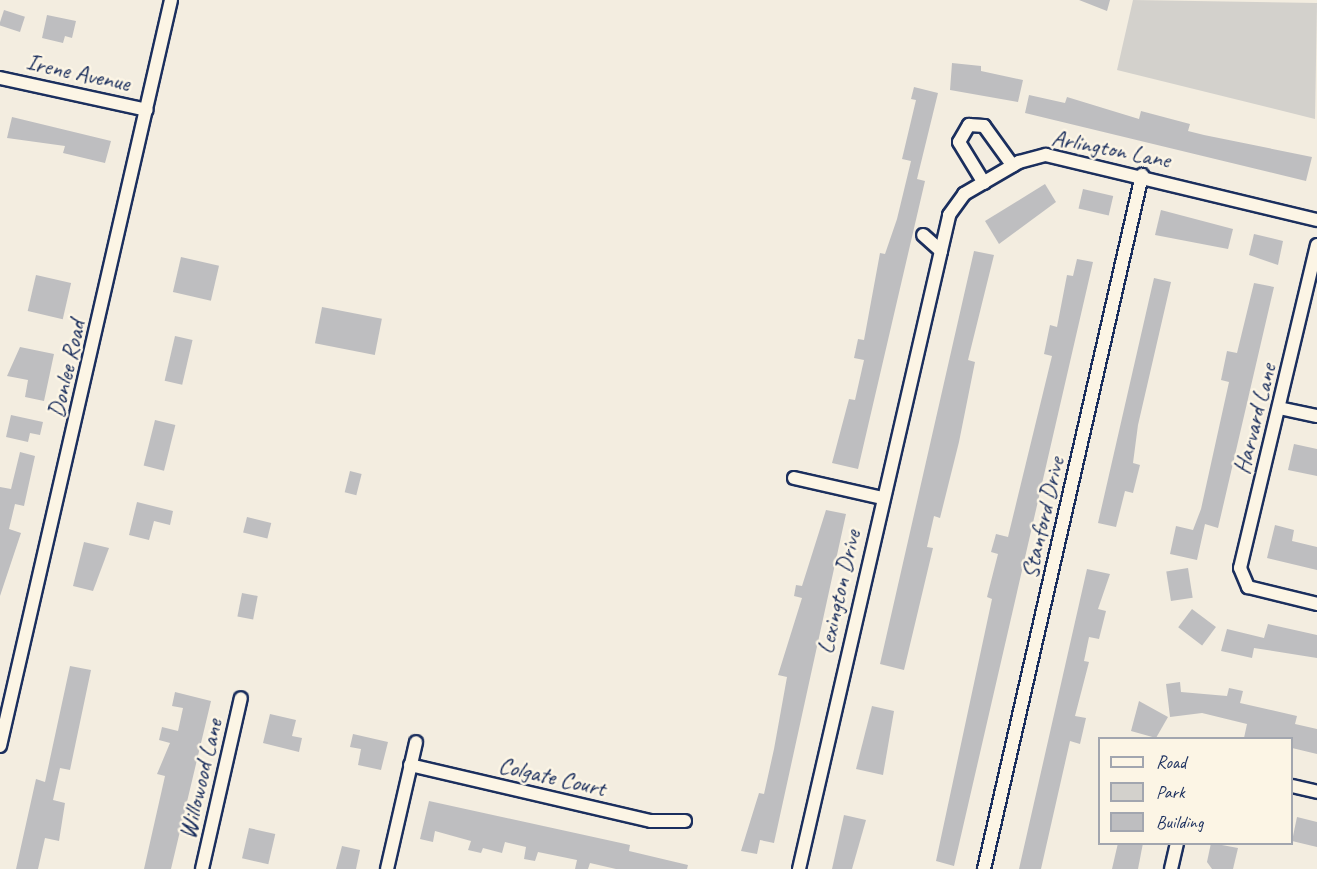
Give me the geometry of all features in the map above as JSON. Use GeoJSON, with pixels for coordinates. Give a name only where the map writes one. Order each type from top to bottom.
{"type":"FeatureCollection","features":[{"type":"Feature","properties":{"kind":"street","name":"Donlee Road"},"geometry":{"type":"LineString","coordinates":[[0,744],[171,0]]}},
{"type":"Feature","properties":{"kind":"street","name":"Irene Avenue"},"geometry":{"type":"LineString","coordinates":[[0,78],[147,110]]}},
{"type":"Feature","properties":{"kind":"street"},"geometry":{"type":"LineString","coordinates":[[984,183],[959,142],[969,125],[984,126],[1013,166]]}},
{"type":"Feature","properties":{"kind":"street","name":"Arlington Lane"},"geometry":{"type":"LineString","coordinates":[[923,324],[941,251],[956,203],[984,183],[1032,156],[1055,154],[1317,220]]}},
{"type":"Feature","properties":{"kind":"street","name":"Stanford Drive"},"geometry":{"type":"LineString","coordinates":[[984,869],[1142,175]]}},
{"type":"Feature","properties":{"kind":"street"},"geometry":{"type":"LineString","coordinates":[[923,234],[941,251]]}},
{"type":"Feature","properties":{"kind":"street","name":"Harvard Lane"},"geometry":{"type":"LineString","coordinates":[[1317,245],[1240,568],[1241,580],[1262,591],[1317,604]]}},
{"type":"Feature","properties":{"kind":"street","name":"Lexington Drive"},"geometry":{"type":"LineString","coordinates":[[799,869],[923,324]]}},
{"type":"Feature","properties":{"kind":"street"},"geometry":{"type":"LineString","coordinates":[[1279,408],[1317,416]]}},
{"type":"Feature","properties":{"kind":"street"},"geometry":{"type":"LineString","coordinates":[[794,478],[882,498]]}},
{"type":"Feature","properties":{"kind":"street","name":"Willowood Lane"},"geometry":{"type":"LineString","coordinates":[[202,869],[241,698]]}},
{"type":"Feature","properties":{"kind":"street"},"geometry":{"type":"LineString","coordinates":[[387,869],[416,742]]}},
{"type":"Feature","properties":{"kind":"street","name":"Colgate Court"},"geometry":{"type":"LineString","coordinates":[[410,765],[651,821],[685,821]]}},
{"type":"Feature","properties":{"kind":"street"},"geometry":{"type":"LineString","coordinates":[[1293,786],[1317,792]]}},
{"type":"Feature","properties":{"kind":"street"},"geometry":{"type":"LineString","coordinates":[[1171,869],[1177,845]]}},
{"type":"Feature","properties":{"kind":"green space"},"geometry":{"type":"Polygon","coordinates":[[[1133,0],[1317,3],[1315,119],[1117,70],[1133,0]]]}},
{"type":"Feature","properties":{"kind":"building"},"geometry":{"type":"Polygon","coordinates":[[[1079,0],[1110,0],[1107,11],[1079,0]]]}},
{"type":"Feature","properties":{"kind":"building"},"geometry":{"type":"Polygon","coordinates":[[[4,10],[25,17],[20,32],[0,26],[4,10]]]}},
{"type":"Feature","properties":{"kind":"building"},"geometry":{"type":"Polygon","coordinates":[[[47,15],[76,21],[72,38],[65,36],[63,43],[42,38],[47,15]]]}},
{"type":"Feature","properties":{"kind":"building"},"geometry":{"type":"Polygon","coordinates":[[[952,63],[981,66],[981,71],[1023,80],[1018,102],[950,90],[952,63]]]}},
{"type":"Feature","properties":{"kind":"building"},"geometry":{"type":"Polygon","coordinates":[[[914,87],[938,93],[917,179],[925,181],[858,469],[832,463],[849,399],[855,400],[864,360],[854,358],[858,339],[864,340],[880,253],[885,254],[897,219],[911,161],[902,159],[916,100],[911,99],[914,87]]]}},
{"type":"Feature","properties":{"kind":"building"},"geometry":{"type":"Polygon","coordinates":[[[1029,95],[1065,103],[1067,97],[1139,119],[1141,111],[1190,124],[1188,131],[1312,157],[1306,181],[1025,113],[1029,95]]]}},
{"type":"Feature","properties":{"kind":"building"},"geometry":{"type":"Polygon","coordinates":[[[12,117],[111,141],[105,163],[63,153],[65,146],[7,138],[12,117]]]}},
{"type":"Feature","properties":{"kind":"building"},"geometry":{"type":"Polygon","coordinates":[[[1045,184],[1056,202],[999,244],[985,221],[1045,184]]]}},
{"type":"Feature","properties":{"kind":"building"},"geometry":{"type":"Polygon","coordinates":[[[1083,189],[1113,196],[1109,215],[1079,208],[1083,189]]]}},
{"type":"Feature","properties":{"kind":"building"},"geometry":{"type":"Polygon","coordinates":[[[1161,210],[1233,229],[1228,249],[1155,235],[1161,210]]]}},
{"type":"Feature","properties":{"kind":"building"},"geometry":{"type":"Polygon","coordinates":[[[1254,234],[1283,241],[1278,265],[1249,255],[1254,234]]]}},
{"type":"Feature","properties":{"kind":"building"},"geometry":{"type":"Polygon","coordinates":[[[974,251],[994,255],[968,360],[975,362],[959,442],[940,518],[934,516],[927,547],[933,548],[904,670],[880,664],[974,251]]]}},
{"type":"Feature","properties":{"kind":"building"},"geometry":{"type":"Polygon","coordinates":[[[181,257],[219,266],[211,301],[173,292],[181,257]]]}},
{"type":"Feature","properties":{"kind":"building"},"geometry":{"type":"Polygon","coordinates":[[[1077,259],[1093,262],[954,866],[936,861],[992,599],[987,597],[998,554],[991,552],[996,534],[1008,537],[1052,356],[1044,354],[1050,325],[1057,327],[1067,275],[1073,276],[1077,259]]]}},
{"type":"Feature","properties":{"kind":"building"},"geometry":{"type":"Polygon","coordinates":[[[36,275],[71,283],[63,319],[28,311],[36,275]]]}},
{"type":"Feature","properties":{"kind":"building"},"geometry":{"type":"Polygon","coordinates":[[[1154,278],[1171,282],[1138,425],[1133,463],[1140,465],[1133,493],[1125,491],[1116,527],[1098,523],[1154,278]]]}},
{"type":"Feature","properties":{"kind":"building"},"geometry":{"type":"Polygon","coordinates":[[[1254,283],[1274,287],[1218,528],[1205,524],[1197,560],[1170,554],[1176,526],[1193,530],[1201,509],[1229,382],[1221,380],[1227,351],[1237,353],[1254,283]]]}},
{"type":"Feature","properties":{"kind":"building"},"geometry":{"type":"Polygon","coordinates":[[[322,307],[382,319],[375,355],[315,343],[322,307]]]}},
{"type":"Feature","properties":{"kind":"building"},"geometry":{"type":"Polygon","coordinates":[[[175,336],[193,340],[182,385],[165,381],[175,336]]]}},
{"type":"Feature","properties":{"kind":"building"},"geometry":{"type":"Polygon","coordinates":[[[20,347],[54,354],[44,401],[25,397],[28,380],[7,376],[20,347]]]}},
{"type":"Feature","properties":{"kind":"building"},"geometry":{"type":"Polygon","coordinates":[[[11,415],[43,422],[40,435],[30,433],[28,442],[6,437],[11,415]]]}},
{"type":"Feature","properties":{"kind":"building"},"geometry":{"type":"Polygon","coordinates":[[[155,420],[175,425],[164,471],[144,466],[155,420]]]}},
{"type":"Feature","properties":{"kind":"building"},"geometry":{"type":"Polygon","coordinates":[[[1294,444],[1317,449],[1317,476],[1288,470],[1294,444]]]}},
{"type":"Feature","properties":{"kind":"building"},"geometry":{"type":"Polygon","coordinates":[[[20,452],[35,456],[24,506],[15,504],[9,529],[21,533],[0,596],[0,487],[11,489],[20,452]]]}},
{"type":"Feature","properties":{"kind":"building"},"geometry":{"type":"Polygon","coordinates":[[[350,471],[362,474],[356,495],[345,492],[350,471]]]}},
{"type":"Feature","properties":{"kind":"building"},"geometry":{"type":"Polygon","coordinates":[[[137,502],[173,511],[170,525],[154,521],[149,540],[129,535],[137,502]]]}},
{"type":"Feature","properties":{"kind":"building"},"geometry":{"type":"Polygon","coordinates":[[[826,510],[846,514],[774,843],[760,840],[757,854],[741,851],[759,793],[764,794],[774,749],[787,677],[778,675],[802,598],[794,596],[796,585],[802,586],[826,510]]]}},
{"type":"Feature","properties":{"kind":"building"},"geometry":{"type":"Polygon","coordinates":[[[247,517],[271,523],[267,539],[243,533],[247,517]]]}},
{"type":"Feature","properties":{"kind":"building"},"geometry":{"type":"Polygon","coordinates":[[[1275,525],[1294,530],[1292,541],[1317,547],[1317,570],[1267,558],[1275,525]]]}},
{"type":"Feature","properties":{"kind":"building"},"geometry":{"type":"Polygon","coordinates":[[[84,542],[109,548],[93,591],[73,586],[84,542]]]}},
{"type":"Feature","properties":{"kind":"building"},"geometry":{"type":"Polygon","coordinates":[[[1188,568],[1193,598],[1171,601],[1166,571],[1188,568]]]}},
{"type":"Feature","properties":{"kind":"building"},"geometry":{"type":"Polygon","coordinates":[[[1087,569],[1110,574],[1098,609],[1106,611],[1099,639],[1089,637],[1084,661],[1089,662],[1075,716],[1086,718],[1080,744],[1070,741],[1041,869],[1019,869],[1087,569]]]}},
{"type":"Feature","properties":{"kind":"building"},"geometry":{"type":"Polygon","coordinates":[[[242,593],[258,596],[253,620],[237,617],[242,593]]]}},
{"type":"Feature","properties":{"kind":"building"},"geometry":{"type":"Polygon","coordinates":[[[1192,609],[1216,627],[1202,645],[1178,627],[1192,609]]]}},
{"type":"Feature","properties":{"kind":"building"},"geometry":{"type":"Polygon","coordinates":[[[1268,624],[1317,635],[1317,658],[1254,648],[1252,658],[1221,651],[1227,629],[1264,638],[1268,624]]]}},
{"type":"Feature","properties":{"kind":"building"},"geometry":{"type":"Polygon","coordinates":[[[70,666],[91,670],[70,770],[60,768],[53,800],[65,803],[59,841],[45,838],[38,869],[16,869],[36,779],[45,782],[70,666]]]}},
{"type":"Feature","properties":{"kind":"building"},"geometry":{"type":"Polygon","coordinates":[[[1180,682],[1181,692],[1227,696],[1229,688],[1243,691],[1240,703],[1297,716],[1295,724],[1317,729],[1317,754],[1293,748],[1293,737],[1244,737],[1247,724],[1202,713],[1170,717],[1166,684],[1180,682]]]}},
{"type":"Feature","properties":{"kind":"building"},"geometry":{"type":"Polygon","coordinates":[[[175,692],[211,701],[171,869],[144,869],[165,776],[157,774],[170,743],[159,740],[162,727],[178,731],[183,708],[172,706],[175,692]]]}},
{"type":"Feature","properties":{"kind":"building"},"geometry":{"type":"Polygon","coordinates":[[[1139,701],[1168,717],[1157,737],[1131,731],[1139,701]]]}},
{"type":"Feature","properties":{"kind":"building"},"geometry":{"type":"Polygon","coordinates":[[[872,706],[894,711],[883,775],[856,769],[872,706]]]}},
{"type":"Feature","properties":{"kind":"building"},"geometry":{"type":"Polygon","coordinates":[[[270,714],[296,720],[292,736],[302,738],[299,752],[263,743],[270,714]]]}},
{"type":"Feature","properties":{"kind":"building"},"geometry":{"type":"Polygon","coordinates":[[[353,734],[388,742],[381,770],[358,765],[361,749],[350,747],[353,734]]]}},
{"type":"Feature","properties":{"kind":"building"},"geometry":{"type":"Polygon","coordinates":[[[429,801],[630,845],[629,851],[688,865],[687,869],[616,869],[590,863],[588,869],[575,869],[577,860],[538,852],[535,861],[524,859],[526,847],[505,842],[502,853],[483,848],[481,853],[468,850],[471,841],[435,831],[433,842],[420,839],[429,801]]]}},
{"type":"Feature","properties":{"kind":"building"},"geometry":{"type":"Polygon","coordinates":[[[844,815],[866,820],[852,869],[832,869],[844,815]]]}},
{"type":"Feature","properties":{"kind":"building"},"geometry":{"type":"Polygon","coordinates":[[[1297,817],[1317,822],[1317,847],[1293,841],[1297,817]]]}},
{"type":"Feature","properties":{"kind":"building"},"geometry":{"type":"Polygon","coordinates":[[[249,828],[275,834],[268,864],[242,858],[249,828]]]}},
{"type":"Feature","properties":{"kind":"building"},"geometry":{"type":"Polygon","coordinates":[[[1118,845],[1143,845],[1138,869],[1112,869],[1118,845]]]}},
{"type":"Feature","properties":{"kind":"building"},"geometry":{"type":"Polygon","coordinates":[[[1211,845],[1238,848],[1233,869],[1212,869],[1207,862],[1211,845]]]}},
{"type":"Feature","properties":{"kind":"building"},"geometry":{"type":"Polygon","coordinates":[[[342,846],[360,850],[356,869],[336,869],[342,846]]]}}]}
